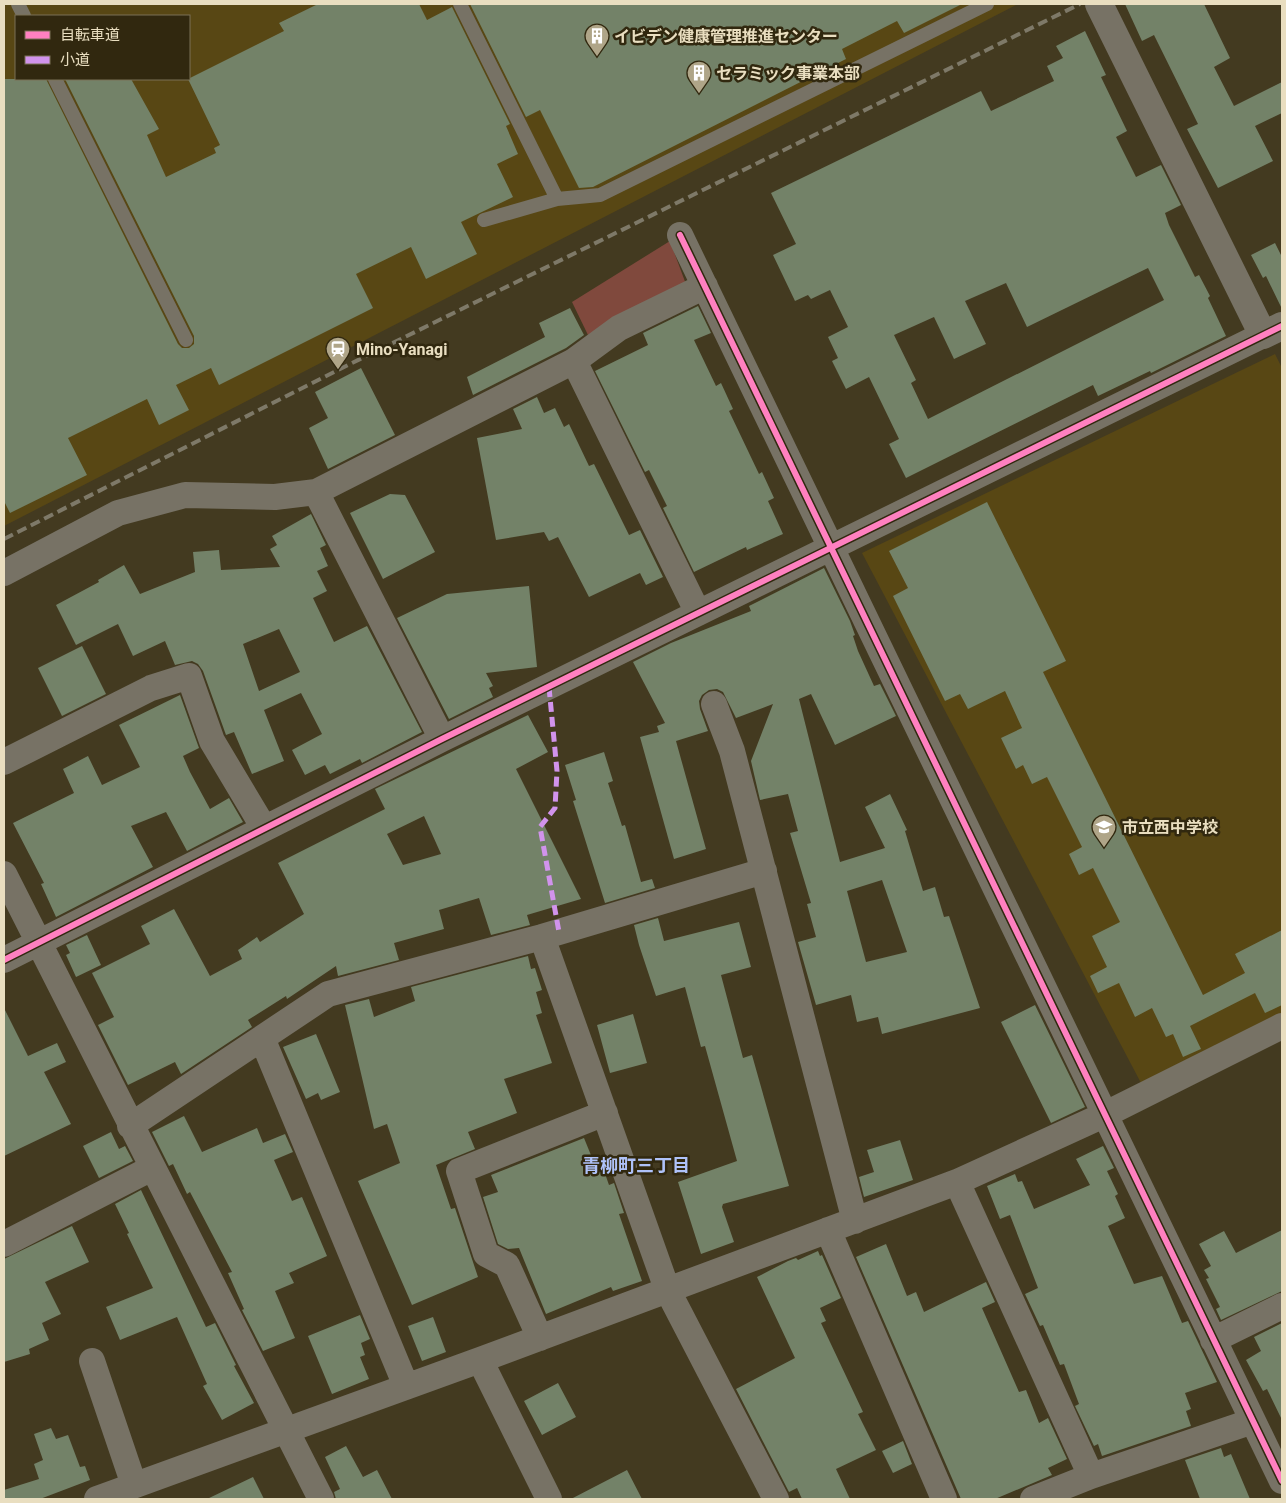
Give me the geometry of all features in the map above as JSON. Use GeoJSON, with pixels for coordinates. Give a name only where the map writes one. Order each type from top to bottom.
{"type":"FeatureCollection","features":[{"type":"Feature","properties":{"kind":"street"},"geometry":{"type":"LineString","coordinates":[[4,960],[442,739],[1273,331],[1099,4]]}},
{"type":"Feature","properties":{"kind":"street"},"geometry":{"type":"LineString","coordinates":[[680,235],[1213,1340],[1253,1421],[1279,1468]]}},
{"type":"Feature","properties":{"kind":"street"},"geometry":{"type":"LineString","coordinates":[[4,573],[118,513],[185,495],[275,497],[316,492],[574,361],[619,328],[705,286]]}},
{"type":"Feature","properties":{"kind":"street"},"geometry":{"type":"LineString","coordinates":[[574,361],[698,613]]}},
{"type":"Feature","properties":{"kind":"street"},"geometry":{"type":"LineString","coordinates":[[316,492],[442,739]]}},
{"type":"Feature","properties":{"kind":"street"},"geometry":{"type":"LineString","coordinates":[[4,762],[151,688],[189,676],[212,741],[264,828]]}},
{"type":"Feature","properties":{"kind":"street"},"geometry":{"type":"LineString","coordinates":[[714,704],[732,751],[855,1221]]}},
{"type":"Feature","properties":{"kind":"street"},"geometry":{"type":"LineString","coordinates":[[130,1126],[328,994],[542,937],[764,871]]}},
{"type":"Feature","properties":{"kind":"street"},"geometry":{"type":"LineString","coordinates":[[4,874],[130,1126],[321,1499]]}},
{"type":"Feature","properties":{"kind":"street"},"geometry":{"type":"LineString","coordinates":[[542,937],[668,1290],[776,1499]]}},
{"type":"Feature","properties":{"kind":"street"},"geometry":{"type":"LineString","coordinates":[[92,1361],[118,1494],[957,1182],[1104,1115],[1282,1026]]}},
{"type":"Feature","properties":{"kind":"street"},"geometry":{"type":"LineString","coordinates":[[262,1038],[406,1386]]}},
{"type":"Feature","properties":{"kind":"street"},"geometry":{"type":"LineString","coordinates":[[540,1338],[507,1265],[486,1254],[459,1171],[605,1113]]}},
{"type":"Feature","properties":{"kind":"street"},"geometry":{"type":"LineString","coordinates":[[4,1244],[152,1168]]}},
{"type":"Feature","properties":{"kind":"street"},"geometry":{"type":"LineString","coordinates":[[957,1182],[1091,1476]]}},
{"type":"Feature","properties":{"kind":"street"},"geometry":{"type":"LineString","coordinates":[[828,1230],[944,1499]]}},
{"type":"Feature","properties":{"kind":"street"},"geometry":{"type":"LineString","coordinates":[[1213,1340],[1282,1306]]}},
{"type":"Feature","properties":{"kind":"street"},"geometry":{"type":"LineString","coordinates":[[480,1360],[549,1499]]}},
{"type":"Feature","properties":{"kind":"street"},"geometry":{"type":"LineString","coordinates":[[1033,1499],[1068,1493],[1091,1476],[1253,1421]]}},
{"type":"Feature","properties":{"kind":"lane"},"geometry":{"type":"LineString","coordinates":[[460,4],[557,199]]}},
{"type":"Feature","properties":{"kind":"lane"},"geometry":{"type":"LineString","coordinates":[[484,220],[557,199],[600,195],[987,4]]}},
{"type":"Feature","properties":{"kind":"lane"},"geometry":{"type":"LineString","coordinates":[[56,80],[186,340]]}},
{"type":"Feature","properties":{"kind":"shaded area"},"geometry":{"type":"Polygon","coordinates":[[[4,4],[1018,4],[4,526],[4,4]]]}},
{"type":"Feature","properties":{"kind":"shaded area"},"geometry":{"type":"Polygon","coordinates":[[[670,241],[687,287],[588,335],[572,302],[670,241]]]}},
{"type":"Feature","properties":{"kind":"shaded area"},"geometry":{"type":"Polygon","coordinates":[[[1275,354],[1282,368],[1282,1014],[1141,1083],[862,553],[1275,354]]]}},
{"type":"Feature","properties":{"kind":"building"},"geometry":{"type":"Polygon","coordinates":[[[318,4],[419,4],[427,20],[452,7],[510,124],[506,126],[518,154],[497,164],[513,197],[461,222],[477,254],[426,279],[411,247],[356,274],[373,308],[219,385],[211,368],[176,385],[189,410],[159,425],[147,399],[68,438],[87,475],[10,513],[4,501],[4,79],[46,80],[178,344],[182,348],[189,348],[194,344],[194,336],[66,80],[132,80],[159,129],[147,135],[166,177],[216,153],[214,148],[220,145],[188,80],[284,31],[279,23],[318,4]]]}},
{"type":"Feature","properties":{"kind":"building"},"geometry":{"type":"Polygon","coordinates":[[[470,4],[962,4],[904,33],[897,21],[842,49],[846,59],[593,187],[579,188],[540,110],[526,117],[470,4]]]}},
{"type":"Feature","properties":{"kind":"building"},"geometry":{"type":"Polygon","coordinates":[[[1125,4],[1204,4],[1230,58],[1214,67],[1234,106],[1282,82],[1282,113],[1255,126],[1273,161],[1218,188],[1187,129],[1198,124],[1154,35],[1142,41],[1125,4]]]}},
{"type":"Feature","properties":{"kind":"building"},"geometry":{"type":"Polygon","coordinates":[[[1085,31],[1106,75],[1101,77],[1127,131],[1116,137],[1136,177],[1161,165],[1181,205],[1165,213],[1169,225],[1195,277],[1199,275],[1210,296],[1208,298],[1226,336],[1151,373],[1150,371],[1098,396],[1093,385],[906,478],[889,444],[899,439],[869,377],[846,389],[832,361],[838,358],[828,337],[848,327],[830,290],[811,299],[808,295],[795,301],[773,255],[796,244],[771,193],[981,91],[991,111],[1054,81],[1047,66],[1063,58],[1056,46],[1085,31]],[[1148,268],[1027,327],[1006,283],[965,301],[986,344],[954,359],[934,317],[894,335],[916,380],[911,383],[928,419],[1164,300],[1148,268]]]}},
{"type":"Feature","properties":{"kind":"building"},"geometry":{"type":"Polygon","coordinates":[[[1275,243],[1282,257],[1282,309],[1266,276],[1263,278],[1251,255],[1275,243]]]}},
{"type":"Feature","properties":{"kind":"building"},"geometry":{"type":"Polygon","coordinates":[[[698,306],[711,333],[694,340],[716,386],[721,383],[733,409],[729,411],[759,474],[762,472],[774,498],[768,501],[783,534],[747,550],[746,547],[694,572],[663,508],[667,506],[649,470],[645,472],[595,371],[648,345],[643,333],[698,306]]]}},
{"type":"Feature","properties":{"kind":"building"},"geometry":{"type":"Polygon","coordinates":[[[570,308],[584,335],[566,348],[473,395],[467,377],[545,337],[539,323],[570,308]]]}},
{"type":"Feature","properties":{"kind":"building"},"geometry":{"type":"Polygon","coordinates":[[[361,368],[395,435],[328,469],[309,428],[328,418],[315,392],[361,368]]]}},
{"type":"Feature","properties":{"kind":"building"},"geometry":{"type":"Polygon","coordinates":[[[537,397],[544,413],[555,408],[564,427],[569,424],[589,466],[594,464],[629,535],[640,530],[663,577],[646,585],[640,573],[589,597],[558,537],[549,541],[544,532],[496,540],[477,438],[522,429],[513,409],[537,397]]]}},
{"type":"Feature","properties":{"kind":"building"},"geometry":{"type":"Polygon","coordinates":[[[390,494],[405,495],[435,552],[383,579],[350,513],[390,494]]]}},
{"type":"Feature","properties":{"kind":"building"},"geometry":{"type":"Polygon","coordinates":[[[987,502],[1066,661],[1043,672],[1203,995],[1245,973],[1235,954],[1282,930],[1282,1005],[1265,1013],[1255,993],[1190,1026],[1201,1049],[1183,1057],[1173,1034],[1166,1037],[1152,1008],[1135,1017],[1119,983],[1098,993],[1090,976],[1107,967],[1092,936],[1120,922],[1093,868],[1079,875],[1069,854],[1082,847],[1047,777],[1032,784],[1023,765],[1016,769],[1001,738],[1022,728],[1005,691],[968,709],[960,694],[945,701],[893,596],[908,588],[889,551],[987,502]]]}},
{"type":"Feature","properties":{"kind":"building"},"geometry":{"type":"Polygon","coordinates":[[[311,514],[326,545],[320,548],[328,566],[317,571],[327,591],[313,598],[334,642],[367,626],[422,732],[362,763],[360,759],[330,774],[325,765],[305,775],[292,750],[322,734],[301,693],[264,710],[284,761],[252,774],[234,732],[226,735],[203,671],[198,664],[192,661],[175,665],[165,641],[133,656],[118,624],[76,645],[56,605],[99,582],[98,580],[124,565],[140,594],[195,572],[193,552],[219,550],[221,570],[280,567],[270,549],[277,545],[272,536],[311,514]],[[279,629],[243,644],[259,691],[300,672],[279,629]]]}},
{"type":"Feature","properties":{"kind":"building"},"geometry":{"type":"Polygon","coordinates":[[[824,568],[850,621],[858,651],[874,686],[880,684],[896,716],[835,745],[811,694],[799,699],[840,862],[885,848],[865,807],[890,794],[907,830],[905,831],[923,891],[935,887],[944,917],[949,916],[980,1008],[882,1034],[878,1017],[857,1022],[851,995],[816,1005],[798,942],[816,937],[807,904],[811,903],[790,833],[798,831],[788,794],[760,800],[751,761],[773,704],[736,718],[723,692],[717,689],[709,690],[702,695],[699,701],[700,709],[708,731],[676,741],[706,849],[674,859],[640,737],[659,732],[657,726],[665,723],[633,662],[671,643],[751,611],[749,606],[824,568]],[[882,880],[847,891],[866,962],[907,952],[882,880]]]}},
{"type":"Feature","properties":{"kind":"building"},"geometry":{"type":"Polygon","coordinates":[[[529,586],[537,667],[486,673],[493,686],[489,688],[493,697],[449,719],[397,618],[447,594],[529,586]]]}},
{"type":"Feature","properties":{"kind":"building"},"geometry":{"type":"Polygon","coordinates":[[[82,646],[106,694],[62,716],[38,668],[82,646]]]}},
{"type":"Feature","properties":{"kind":"building"},"geometry":{"type":"Polygon","coordinates":[[[180,695],[199,748],[183,756],[190,772],[210,809],[229,798],[243,822],[187,851],[166,812],[131,826],[153,867],[56,917],[41,884],[44,883],[13,823],[74,793],[63,769],[88,756],[102,785],[140,767],[119,725],[180,695]]]}},
{"type":"Feature","properties":{"kind":"building"},"geometry":{"type":"Polygon","coordinates":[[[528,715],[548,752],[516,769],[581,899],[527,915],[530,925],[491,935],[479,898],[439,910],[444,929],[394,943],[399,960],[338,976],[336,966],[287,999],[286,996],[248,1020],[252,1027],[181,1074],[175,1062],[128,1085],[98,1025],[114,1017],[92,973],[150,944],[141,926],[174,909],[210,976],[242,959],[238,950],[257,937],[260,942],[304,914],[278,863],[385,809],[375,789],[528,715]],[[424,816],[387,834],[403,865],[441,854],[424,816]]]}},
{"type":"Feature","properties":{"kind":"building"},"geometry":{"type":"Polygon","coordinates":[[[604,752],[613,781],[608,783],[622,826],[625,825],[641,882],[652,879],[655,888],[605,903],[573,801],[576,800],[565,765],[604,752]]]}},
{"type":"Feature","properties":{"kind":"building"},"geometry":{"type":"Polygon","coordinates":[[[658,918],[664,941],[739,922],[751,967],[721,975],[743,1058],[752,1055],[789,1186],[723,1204],[722,1207],[734,1242],[701,1254],[678,1182],[737,1161],[705,1046],[701,1047],[685,987],[656,996],[639,945],[634,925],[658,918]]]}},
{"type":"Feature","properties":{"kind":"building"},"geometry":{"type":"Polygon","coordinates":[[[87,935],[101,965],[76,977],[66,955],[70,953],[66,945],[87,935]]]}},
{"type":"Feature","properties":{"kind":"building"},"geometry":{"type":"Polygon","coordinates":[[[528,956],[531,969],[535,968],[542,990],[536,992],[542,1013],[536,1015],[552,1063],[504,1079],[517,1113],[468,1132],[475,1149],[436,1165],[451,1209],[455,1208],[478,1277],[412,1305],[358,1181],[400,1163],[387,1124],[374,1129],[345,1005],[369,999],[374,1017],[415,1001],[411,987],[528,956]]]}},
{"type":"Feature","properties":{"kind":"building"},"geometry":{"type":"Polygon","coordinates":[[[1035,1005],[1085,1107],[1051,1123],[1001,1022],[1035,1005]]]}},
{"type":"Feature","properties":{"kind":"building"},"geometry":{"type":"Polygon","coordinates":[[[4,1008],[28,1056],[57,1043],[66,1062],[44,1072],[71,1124],[4,1156],[4,1008]]]}},
{"type":"Feature","properties":{"kind":"building"},"geometry":{"type":"Polygon","coordinates":[[[633,1014],[647,1063],[610,1073],[597,1025],[633,1014]]]}},
{"type":"Feature","properties":{"kind":"building"},"geometry":{"type":"Polygon","coordinates":[[[316,1034],[340,1092],[321,1100],[318,1093],[306,1099],[283,1047],[316,1034]]]}},
{"type":"Feature","properties":{"kind":"building"},"geometry":{"type":"Polygon","coordinates":[[[184,1116],[202,1152],[257,1128],[263,1143],[285,1134],[293,1152],[274,1160],[292,1201],[302,1197],[327,1256],[289,1273],[294,1283],[275,1291],[295,1338],[263,1351],[242,1310],[244,1309],[228,1273],[232,1272],[190,1192],[187,1194],[173,1164],[169,1166],[152,1132],[184,1116]]]}},
{"type":"Feature","properties":{"kind":"building"},"geometry":{"type":"Polygon","coordinates":[[[111,1132],[119,1149],[125,1146],[133,1161],[99,1178],[83,1146],[111,1132]]]}},
{"type":"Feature","properties":{"kind":"building"},"geometry":{"type":"Polygon","coordinates":[[[584,1138],[597,1170],[603,1168],[609,1185],[614,1183],[624,1213],[619,1214],[642,1281],[613,1291],[611,1287],[546,1314],[519,1248],[508,1249],[498,1244],[483,1197],[498,1192],[491,1175],[584,1138]]]}},
{"type":"Feature","properties":{"kind":"building"},"geometry":{"type":"Polygon","coordinates":[[[900,1140],[913,1180],[864,1197],[859,1177],[874,1172],[867,1150],[900,1140]]]}},
{"type":"Feature","properties":{"kind":"building"},"geometry":{"type":"Polygon","coordinates":[[[1103,1146],[1114,1168],[1107,1171],[1118,1194],[1115,1196],[1125,1218],[1108,1226],[1134,1284],[1162,1276],[1182,1323],[1188,1321],[1217,1382],[1185,1393],[1191,1409],[1186,1411],[1191,1426],[1102,1456],[1098,1444],[1094,1446],[1075,1406],[1079,1404],[1064,1364],[1060,1365],[1043,1325],[1040,1326],[1025,1294],[1038,1288],[1010,1215],[1000,1219],[987,1186],[1015,1174],[1018,1182],[1022,1181],[1034,1209],[1090,1185],[1076,1159],[1103,1146]]]}},
{"type":"Feature","properties":{"kind":"building"},"geometry":{"type":"Polygon","coordinates":[[[141,1190],[206,1327],[215,1323],[236,1365],[234,1366],[254,1403],[222,1420],[203,1386],[207,1384],[177,1317],[120,1340],[106,1307],[153,1288],[115,1204],[141,1190]]]}},
{"type":"Feature","properties":{"kind":"building"},"geometry":{"type":"Polygon","coordinates":[[[72,1226],[89,1262],[45,1282],[61,1314],[42,1323],[49,1340],[29,1349],[30,1354],[4,1362],[4,1259],[72,1226]]]}},
{"type":"Feature","properties":{"kind":"building"},"geometry":{"type":"Polygon","coordinates":[[[1282,1230],[1282,1291],[1221,1320],[1216,1309],[1220,1307],[1206,1279],[1209,1278],[1204,1270],[1211,1266],[1199,1244],[1224,1231],[1236,1253],[1282,1230]]]}},
{"type":"Feature","properties":{"kind":"building"},"geometry":{"type":"Polygon","coordinates":[[[886,1244],[907,1296],[916,1292],[924,1312],[986,1282],[995,1302],[982,1308],[1019,1392],[1026,1390],[1039,1423],[1048,1418],[1067,1459],[1048,1468],[1052,1475],[995,1499],[961,1499],[856,1257],[886,1244]]]}},
{"type":"Feature","properties":{"kind":"building"},"geometry":{"type":"Polygon","coordinates":[[[818,1251],[820,1256],[822,1255],[841,1298],[820,1308],[826,1321],[821,1323],[863,1412],[858,1414],[876,1450],[836,1469],[850,1499],[802,1499],[797,1488],[789,1492],[736,1389],[795,1358],[757,1277],[788,1261],[796,1258],[798,1260],[818,1251]]]}},
{"type":"Feature","properties":{"kind":"building"},"geometry":{"type":"Polygon","coordinates":[[[360,1315],[370,1339],[361,1343],[365,1355],[360,1357],[369,1379],[332,1394],[308,1336],[360,1315]]]}},
{"type":"Feature","properties":{"kind":"building"},"geometry":{"type":"Polygon","coordinates":[[[433,1317],[446,1352],[422,1361],[408,1326],[433,1317]]]}},
{"type":"Feature","properties":{"kind":"building"},"geometry":{"type":"Polygon","coordinates":[[[1282,1323],[1282,1420],[1267,1389],[1263,1391],[1246,1360],[1261,1351],[1254,1337],[1282,1323]]]}},
{"type":"Feature","properties":{"kind":"building"},"geometry":{"type":"Polygon","coordinates":[[[558,1383],[576,1417],[542,1435],[524,1401],[558,1383]]]}},
{"type":"Feature","properties":{"kind":"building"},"geometry":{"type":"Polygon","coordinates":[[[51,1428],[56,1439],[68,1435],[80,1467],[85,1466],[90,1480],[40,1499],[4,1499],[4,1490],[39,1479],[34,1464],[43,1460],[34,1434],[51,1428]]]}},
{"type":"Feature","properties":{"kind":"building"},"geometry":{"type":"Polygon","coordinates":[[[903,1441],[912,1464],[893,1473],[882,1451],[903,1441]]]}},
{"type":"Feature","properties":{"kind":"building"},"geometry":{"type":"Polygon","coordinates":[[[346,1446],[363,1477],[377,1470],[392,1499],[336,1499],[334,1492],[340,1489],[325,1457],[346,1446]]]}},
{"type":"Feature","properties":{"kind":"building"},"geometry":{"type":"Polygon","coordinates":[[[1221,1448],[1224,1457],[1231,1454],[1250,1499],[1200,1499],[1185,1460],[1221,1448]]]}},
{"type":"Feature","properties":{"kind":"building"},"geometry":{"type":"Polygon","coordinates":[[[627,1470],[642,1499],[571,1499],[627,1470]]]}},
{"type":"Feature","properties":{"kind":"building"},"geometry":{"type":"Polygon","coordinates":[[[253,1477],[264,1499],[207,1499],[253,1477]]]}},
{"type":"Feature","properties":{"kind":"railway"},"geometry":{"type":"LineString","coordinates":[[4,539],[338,370],[1080,4]]}},
{"type":"Feature","properties":{"kind":"marked path"},"geometry":{"type":"LineString","coordinates":[[549,687],[557,771],[555,808],[540,827],[559,932]]}},
{"type":"Feature","properties":{"kind":"cycle path"},"geometry":{"type":"LineString","coordinates":[[680,235],[1282,1481]]}},
{"type":"Feature","properties":{"kind":"cycle path"},"geometry":{"type":"LineString","coordinates":[[4,960],[442,739],[1282,326]]}},
{"type":"Feature","properties":{"kind":"place","name":"イビデン健康管理推進センター"},"geometry":{"type":"Point","coordinates":[597,57]}},
{"type":"Feature","properties":{"kind":"place","name":"セラミック事業本部"},"geometry":{"type":"Point","coordinates":[699,94]}},
{"type":"Feature","properties":{"kind":"place","name":"Mino-Yanagi"},"geometry":{"type":"Point","coordinates":[338,370]}},
{"type":"Feature","properties":{"kind":"place","name":"市立西中学校"},"geometry":{"type":"Point","coordinates":[1104,848]}},
{"type":"Feature","properties":{"kind":"district","name":"青柳町三丁目"},"geometry":{"type":"Point","coordinates":[636,1165]}}]}
